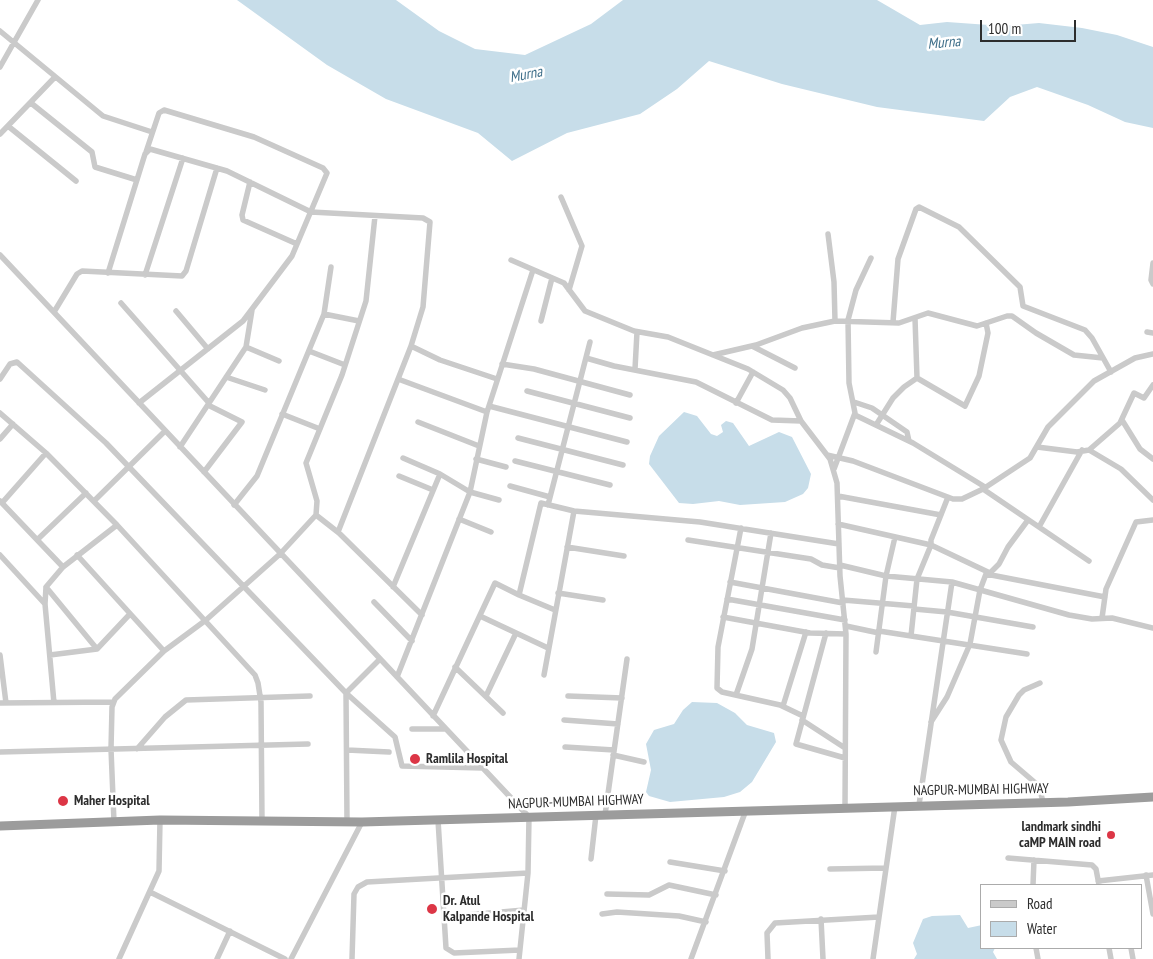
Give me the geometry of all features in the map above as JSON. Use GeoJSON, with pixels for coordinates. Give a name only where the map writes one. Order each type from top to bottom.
{"type":"FeatureCollection","features":[{"type":"Feature","properties":{"kind":"highway","name":"NAGPUR-MUMBAI HIGHWAY"},"geometry":{"type":"LineString","coordinates":[[0,826],[160,820],[362,822],[1043,802],[1153,797]]}},
{"type":"Feature","properties":{"kind":"street"},"geometry":{"type":"LineString","coordinates":[[0,67],[38,0]]}},
{"type":"Feature","properties":{"kind":"street"},"geometry":{"type":"LineString","coordinates":[[0,31],[103,116],[152,132]]}},
{"type":"Feature","properties":{"kind":"street"},"geometry":{"type":"LineString","coordinates":[[0,134],[55,77]]}},
{"type":"Feature","properties":{"kind":"street"},"geometry":{"type":"LineString","coordinates":[[31,103],[92,152],[95,167],[137,180]]}},
{"type":"Feature","properties":{"kind":"street"},"geometry":{"type":"LineString","coordinates":[[108,273],[152,132],[159,113],[164,110],[254,137],[326,170],[326,177],[291,258],[241,323],[139,403]]}},
{"type":"Feature","properties":{"kind":"street"},"geometry":{"type":"LineString","coordinates":[[8,126],[76,181]]}},
{"type":"Feature","properties":{"kind":"street"},"geometry":{"type":"LineString","coordinates":[[146,152],[152,149],[217,168],[311,212],[427,219],[430,225],[423,307],[411,346],[338,532]]}},
{"type":"Feature","properties":{"kind":"street"},"geometry":{"type":"LineString","coordinates":[[145,275],[183,158]]}},
{"type":"Feature","properties":{"kind":"street"},"geometry":{"type":"LineString","coordinates":[[54,312],[79,272],[180,277],[186,271],[217,168]]}},
{"type":"Feature","properties":{"kind":"street"},"geometry":{"type":"LineString","coordinates":[[250,182],[242,220],[297,244]]}},
{"type":"Feature","properties":{"kind":"street"},"geometry":{"type":"LineString","coordinates":[[561,197],[582,246],[569,290]]}},
{"type":"Feature","properties":{"kind":"street"},"geometry":{"type":"LineString","coordinates":[[893,322],[898,259],[916,208],[919,207],[959,227],[1020,287],[1023,306],[1085,330],[1111,372]]}},
{"type":"Feature","properties":{"kind":"street"},"geometry":{"type":"LineString","coordinates":[[114,822],[111,750],[113,702],[164,651],[206,620],[244,588],[280,554],[316,515],[317,501],[306,466],[345,366],[367,297],[375,216]]}},
{"type":"Feature","properties":{"kind":"street"},"geometry":{"type":"LineString","coordinates":[[828,234],[834,282],[834,321]]}},
{"type":"Feature","properties":{"kind":"street"},"geometry":{"type":"LineString","coordinates":[[0,255],[529,817],[528,873],[519,959]]}},
{"type":"Feature","properties":{"kind":"street"},"geometry":{"type":"LineString","coordinates":[[834,469],[855,415],[849,383],[848,320],[854,294],[871,258]]}},
{"type":"Feature","properties":{"kind":"street"},"geometry":{"type":"LineString","coordinates":[[511,260],[564,283],[583,310],[637,332],[668,337],[753,372],[787,393],[801,421],[827,455],[834,469],[838,496],[840,567],[846,634],[845,808]]}},
{"type":"Feature","properties":{"kind":"street"},"geometry":{"type":"LineString","coordinates":[[1153,263],[1151,280],[1153,284]]}},
{"type":"Feature","properties":{"kind":"street"},"geometry":{"type":"LineString","coordinates":[[234,505],[257,476],[324,314],[331,267]]}},
{"type":"Feature","properties":{"kind":"street"},"geometry":{"type":"LineString","coordinates":[[397,677],[470,492],[488,409],[533,270]]}},
{"type":"Feature","properties":{"kind":"street"},"geometry":{"type":"LineString","coordinates":[[541,321],[552,278]]}},
{"type":"Feature","properties":{"kind":"street"},"geometry":{"type":"LineString","coordinates":[[121,303],[208,404],[242,422],[204,472]]}},
{"type":"Feature","properties":{"kind":"street"},"geometry":{"type":"LineString","coordinates":[[180,447],[246,347],[252,308]]}},
{"type":"Feature","properties":{"kind":"street"},"geometry":{"type":"LineString","coordinates":[[176,311],[208,348]]}},
{"type":"Feature","properties":{"kind":"street"},"geometry":{"type":"LineString","coordinates":[[713,355],[752,346],[802,328],[834,321],[903,322],[928,313],[977,326],[1006,316],[1012,316],[1036,333],[1074,355],[1103,358]]}},
{"type":"Feature","properties":{"kind":"street"},"geometry":{"type":"LineString","coordinates":[[324,314],[359,322]]}},
{"type":"Feature","properties":{"kind":"street"},"geometry":{"type":"LineString","coordinates":[[915,318],[917,378]]}},
{"type":"Feature","properties":{"kind":"street"},"geometry":{"type":"LineString","coordinates":[[917,378],[934,386],[963,406],[967,405],[979,376],[988,333],[986,323]]}},
{"type":"Feature","properties":{"kind":"street"},"geometry":{"type":"LineString","coordinates":[[635,369],[637,332]]}},
{"type":"Feature","properties":{"kind":"street"},"geometry":{"type":"LineString","coordinates":[[548,505],[590,342]]}},
{"type":"Feature","properties":{"kind":"street"},"geometry":{"type":"LineString","coordinates":[[411,346],[440,360],[498,379]]}},
{"type":"Feature","properties":{"kind":"street"},"geometry":{"type":"LineString","coordinates":[[752,346],[795,368]]}},
{"type":"Feature","properties":{"kind":"street"},"geometry":{"type":"LineString","coordinates":[[246,347],[278,360]]}},
{"type":"Feature","properties":{"kind":"street"},"geometry":{"type":"LineString","coordinates":[[308,351],[345,366]]}},
{"type":"Feature","properties":{"kind":"street"},"geometry":{"type":"LineString","coordinates":[[827,455],[948,497],[962,499],[984,488],[1028,460],[1048,428],[1094,381],[1136,357],[1153,354]]}},
{"type":"Feature","properties":{"kind":"street"},"geometry":{"type":"LineString","coordinates":[[586,358],[614,366],[696,382],[772,420],[801,421]]}},
{"type":"Feature","properties":{"kind":"street"},"geometry":{"type":"LineString","coordinates":[[0,379],[10,364],[14,362],[21,364],[130,467],[346,693],[396,739],[401,764],[404,767],[482,768]]}},
{"type":"Feature","properties":{"kind":"street"},"geometry":{"type":"LineString","coordinates":[[502,364],[534,369],[630,395]]}},
{"type":"Feature","properties":{"kind":"street"},"geometry":{"type":"LineString","coordinates":[[736,403],[753,372]]}},
{"type":"Feature","properties":{"kind":"street"},"geometry":{"type":"LineString","coordinates":[[226,377],[265,390]]}},
{"type":"Feature","properties":{"kind":"street"},"geometry":{"type":"LineString","coordinates":[[876,425],[904,386],[917,378]]}},
{"type":"Feature","properties":{"kind":"street"},"geometry":{"type":"LineString","coordinates":[[398,379],[488,409],[627,442]]}},
{"type":"Feature","properties":{"kind":"street"},"geometry":{"type":"LineString","coordinates":[[1039,527],[1086,450],[1122,420],[1134,393],[1144,398],[1153,385]]}},
{"type":"Feature","properties":{"kind":"street"},"geometry":{"type":"LineString","coordinates":[[527,391],[630,418]]}},
{"type":"Feature","properties":{"kind":"street"},"geometry":{"type":"LineString","coordinates":[[854,402],[870,407],[907,432],[909,441]]}},
{"type":"Feature","properties":{"kind":"street"},"geometry":{"type":"LineString","coordinates":[[0,414],[46,453],[94,501],[206,620],[254,675],[258,684],[260,698],[262,821]]}},
{"type":"Feature","properties":{"kind":"street"},"geometry":{"type":"LineString","coordinates":[[282,414],[320,429]]}},
{"type":"Feature","properties":{"kind":"street"},"geometry":{"type":"LineString","coordinates":[[855,415],[909,441],[984,488],[1089,561]]}},
{"type":"Feature","properties":{"kind":"street"},"geometry":{"type":"LineString","coordinates":[[1122,420],[1140,449],[1153,459]]}},
{"type":"Feature","properties":{"kind":"street"},"geometry":{"type":"LineString","coordinates":[[418,422],[479,446]]}},
{"type":"Feature","properties":{"kind":"street"},"geometry":{"type":"LineString","coordinates":[[0,439],[13,424]]}},
{"type":"Feature","properties":{"kind":"street"},"geometry":{"type":"LineString","coordinates":[[94,501],[165,431]]}},
{"type":"Feature","properties":{"kind":"street"},"geometry":{"type":"LineString","coordinates":[[518,438],[623,465]]}},
{"type":"Feature","properties":{"kind":"street"},"geometry":{"type":"LineString","coordinates":[[1037,447],[1076,452],[1086,450],[1124,472],[1153,500]]}},
{"type":"Feature","properties":{"kind":"street"},"geometry":{"type":"LineString","coordinates":[[46,453],[1,502],[63,567]]}},
{"type":"Feature","properties":{"kind":"street"},"geometry":{"type":"LineString","coordinates":[[403,458],[440,474],[470,492],[499,500]]}},
{"type":"Feature","properties":{"kind":"street"},"geometry":{"type":"LineString","coordinates":[[476,459],[506,467]]}},
{"type":"Feature","properties":{"kind":"street"},"geometry":{"type":"LineString","coordinates":[[515,461],[610,485]]}},
{"type":"Feature","properties":{"kind":"street"},"geometry":{"type":"LineString","coordinates":[[393,587],[440,474]]}},
{"type":"Feature","properties":{"kind":"street"},"geometry":{"type":"LineString","coordinates":[[399,476],[433,490]]}},
{"type":"Feature","properties":{"kind":"street"},"geometry":{"type":"LineString","coordinates":[[510,486],[550,497]]}},
{"type":"Feature","properties":{"kind":"street"},"geometry":{"type":"LineString","coordinates":[[38,539],[86,493]]}},
{"type":"Feature","properties":{"kind":"street"},"geometry":{"type":"LineString","coordinates":[[838,496],[941,516]]}},
{"type":"Feature","properties":{"kind":"street"},"geometry":{"type":"LineString","coordinates":[[911,636],[917,579],[932,545],[931,540],[948,497]]}},
{"type":"Feature","properties":{"kind":"street"},"geometry":{"type":"LineString","coordinates":[[519,595],[541,503],[574,510],[700,522],[839,544]]}},
{"type":"Feature","properties":{"kind":"street"},"geometry":{"type":"LineString","coordinates":[[544,676],[574,510]]}},
{"type":"Feature","properties":{"kind":"street"},"geometry":{"type":"LineString","coordinates":[[316,515],[338,532],[422,615]]}},
{"type":"Feature","properties":{"kind":"street"},"geometry":{"type":"LineString","coordinates":[[459,519],[491,532]]}},
{"type":"Feature","properties":{"kind":"street"},"geometry":{"type":"LineString","coordinates":[[931,722],[948,697],[970,644],[984,575],[990,573],[999,564],[1008,547],[1028,520]]}},
{"type":"Feature","properties":{"kind":"street"},"geometry":{"type":"LineString","coordinates":[[1102,618],[1105,597],[1136,522],[1153,520]]}},
{"type":"Feature","properties":{"kind":"street"},"geometry":{"type":"LineString","coordinates":[[838,524],[932,545],[990,573],[1105,597]]}},
{"type":"Feature","properties":{"kind":"street"},"geometry":{"type":"LineString","coordinates":[[54,703],[45,604],[46,587],[63,567],[117,525]]}},
{"type":"Feature","properties":{"kind":"street"},"geometry":{"type":"LineString","coordinates":[[741,528],[718,651],[717,688],[720,692],[783,706],[845,748]]}},
{"type":"Feature","properties":{"kind":"street"},"geometry":{"type":"LineString","coordinates":[[736,695],[752,649],[771,533]]}},
{"type":"Feature","properties":{"kind":"street"},"geometry":{"type":"LineString","coordinates":[[876,652],[886,576],[895,537]]}},
{"type":"Feature","properties":{"kind":"street"},"geometry":{"type":"LineString","coordinates":[[688,540],[811,559],[822,565],[886,576],[952,582],[1069,615],[1090,619],[1112,618],[1153,628]]}},
{"type":"Feature","properties":{"kind":"street"},"geometry":{"type":"LineString","coordinates":[[567,547],[624,556]]}},
{"type":"Feature","properties":{"kind":"street"},"geometry":{"type":"LineString","coordinates":[[0,555],[45,604]]}},
{"type":"Feature","properties":{"kind":"street"},"geometry":{"type":"LineString","coordinates":[[77,556],[164,651]]}},
{"type":"Feature","properties":{"kind":"street"},"geometry":{"type":"LineString","coordinates":[[730,582],[843,601],[914,607],[947,612],[1033,628]]}},
{"type":"Feature","properties":{"kind":"street"},"geometry":{"type":"LineString","coordinates":[[919,805],[952,582]]}},
{"type":"Feature","properties":{"kind":"street"},"geometry":{"type":"LineString","coordinates":[[433,716],[495,583],[555,610]]}},
{"type":"Feature","properties":{"kind":"street"},"geometry":{"type":"LineString","coordinates":[[46,587],[97,648]]}},
{"type":"Feature","properties":{"kind":"street"},"geometry":{"type":"LineString","coordinates":[[558,593],[603,600]]}},
{"type":"Feature","properties":{"kind":"street"},"geometry":{"type":"LineString","coordinates":[[727,599],[845,623],[879,632],[970,644],[1027,654]]}},
{"type":"Feature","properties":{"kind":"street"},"geometry":{"type":"LineString","coordinates":[[374,602],[412,641]]}},
{"type":"Feature","properties":{"kind":"street"},"geometry":{"type":"LineString","coordinates":[[50,655],[97,648],[129,615]]}},
{"type":"Feature","properties":{"kind":"street"},"geometry":{"type":"LineString","coordinates":[[480,616],[548,648]]}},
{"type":"Feature","properties":{"kind":"street"},"geometry":{"type":"LineString","coordinates":[[724,617],[806,632],[846,634]]}},
{"type":"Feature","properties":{"kind":"street"},"geometry":{"type":"LineString","coordinates":[[783,706],[806,632]]}},
{"type":"Feature","properties":{"kind":"street"},"geometry":{"type":"LineString","coordinates":[[486,696],[516,633]]}},
{"type":"Feature","properties":{"kind":"street"},"geometry":{"type":"LineString","coordinates":[[826,633],[795,742],[797,746],[845,758]]}},
{"type":"Feature","properties":{"kind":"street"},"geometry":{"type":"LineString","coordinates":[[347,822],[346,693],[380,659]]}},
{"type":"Feature","properties":{"kind":"street"},"geometry":{"type":"LineString","coordinates":[[591,859],[614,752],[628,659]]}},
{"type":"Feature","properties":{"kind":"street"},"geometry":{"type":"LineString","coordinates":[[0,660],[3,703],[113,702]]}},
{"type":"Feature","properties":{"kind":"street"},"geometry":{"type":"LineString","coordinates":[[455,667],[503,713]]}},
{"type":"Feature","properties":{"kind":"street"},"geometry":{"type":"LineString","coordinates":[[1040,683],[1024,690],[1019,695],[1006,717],[1001,740],[1011,762],[1039,786],[1043,802]]}},
{"type":"Feature","properties":{"kind":"street"},"geometry":{"type":"LineString","coordinates":[[137,749],[166,717],[186,700],[310,696]]}},
{"type":"Feature","properties":{"kind":"street"},"geometry":{"type":"LineString","coordinates":[[568,696],[622,698]]}},
{"type":"Feature","properties":{"kind":"street"},"geometry":{"type":"LineString","coordinates":[[564,720],[618,724]]}},
{"type":"Feature","properties":{"kind":"street"},"geometry":{"type":"LineString","coordinates":[[412,729],[446,729]]}},
{"type":"Feature","properties":{"kind":"street"},"geometry":{"type":"LineString","coordinates":[[0,752],[308,744]]}},
{"type":"Feature","properties":{"kind":"street"},"geometry":{"type":"LineString","coordinates":[[566,747],[614,752],[644,762]]}},
{"type":"Feature","properties":{"kind":"street"},"geometry":{"type":"LineString","coordinates":[[347,750],[389,752]]}},
{"type":"Feature","properties":{"kind":"street"},"geometry":{"type":"LineString","coordinates":[[874,959],[895,806]]}},
{"type":"Feature","properties":{"kind":"street"},"geometry":{"type":"LineString","coordinates":[[691,959],[746,810]]}},
{"type":"Feature","properties":{"kind":"street"},"geometry":{"type":"LineString","coordinates":[[119,959],[160,866],[160,820]]}},
{"type":"Feature","properties":{"kind":"street"},"geometry":{"type":"LineString","coordinates":[[438,820],[446,948],[451,952],[520,950]]}},
{"type":"Feature","properties":{"kind":"street"},"geometry":{"type":"LineString","coordinates":[[300,959],[292,956],[362,822]]}},
{"type":"Feature","properties":{"kind":"street"},"geometry":{"type":"LineString","coordinates":[[1008,858],[1092,865],[1096,869],[1099,883],[1120,882],[1150,875],[1153,914]]}},
{"type":"Feature","properties":{"kind":"street"},"geometry":{"type":"LineString","coordinates":[[1033,884],[1034,860]]}},
{"type":"Feature","properties":{"kind":"street"},"geometry":{"type":"LineString","coordinates":[[670,862],[725,871]]}},
{"type":"Feature","properties":{"kind":"street"},"geometry":{"type":"LineString","coordinates":[[830,869],[886,868]]}},
{"type":"Feature","properties":{"kind":"street"},"geometry":{"type":"LineString","coordinates":[[352,959],[354,894],[358,887],[367,882],[528,873]]}},
{"type":"Feature","properties":{"kind":"street"},"geometry":{"type":"LineString","coordinates":[[607,894],[646,896],[668,884],[716,894]]}},
{"type":"Feature","properties":{"kind":"street"},"geometry":{"type":"LineString","coordinates":[[150,892],[285,959]]}},
{"type":"Feature","properties":{"kind":"street"},"geometry":{"type":"LineString","coordinates":[[444,917],[524,910]]}},
{"type":"Feature","properties":{"kind":"street"},"geometry":{"type":"LineString","coordinates":[[602,914],[618,912],[679,916],[706,922]]}},
{"type":"Feature","properties":{"kind":"street"},"geometry":{"type":"LineString","coordinates":[[768,959],[767,933],[772,925],[820,919],[880,917]]}},
{"type":"Feature","properties":{"kind":"street"},"geometry":{"type":"LineString","coordinates":[[820,919],[823,959]]}},
{"type":"Feature","properties":{"kind":"street"},"geometry":{"type":"LineString","coordinates":[[217,959],[230,931]]}},
{"type":"Feature","properties":{"kind":"water","name":"Murna"},"geometry":{"type":"Polygon","coordinates":[[[237,0],[396,0],[439,31],[475,49],[525,55],[591,24],[623,0],[877,0],[920,25],[947,22],[1003,26],[1039,23],[1082,28],[1117,35],[1153,47],[1153,128],[1125,122],[1088,105],[1037,87],[1010,97],[984,121],[877,107],[782,84],[709,61],[677,89],[640,114],[567,133],[512,161],[478,133],[386,99],[327,65],[237,0]]]}},
{"type":"Feature","properties":{"kind":"water"},"geometry":{"type":"Polygon","coordinates":[[[684,412],[697,416],[711,434],[717,436],[723,432],[721,425],[726,421],[733,423],[749,446],[779,432],[792,437],[811,474],[808,488],[803,494],[785,502],[740,505],[719,501],[693,504],[679,503],[649,464],[650,456],[659,436],[684,412]]]}},
{"type":"Feature","properties":{"kind":"water"},"geometry":{"type":"Polygon","coordinates":[[[692,702],[717,703],[735,713],[747,725],[774,733],[776,742],[752,782],[740,792],[724,797],[670,802],[649,796],[646,792],[651,770],[646,744],[654,730],[674,724],[683,710],[692,702]]]}},
{"type":"Feature","properties":{"kind":"water"},"geometry":{"type":"Polygon","coordinates":[[[960,915],[968,928],[980,925],[980,949],[994,949],[993,952],[997,959],[914,959],[917,954],[913,943],[923,919],[932,916],[960,915]]]}},
{"type":"Feature","properties":{"kind":"place","name":"Ramlila Hospital"},"geometry":{"type":"Point","coordinates":[415,759]}},
{"type":"Feature","properties":{"kind":"place","name":"Maher Hospital"},"geometry":{"type":"Point","coordinates":[63,801]}},
{"type":"Feature","properties":{"kind":"place","name":"landmark sindhi caMP MAIN road"},"geometry":{"type":"Point","coordinates":[1111,835]}},
{"type":"Feature","properties":{"kind":"place","name":"Dr. Atul Kalpande Hospital"},"geometry":{"type":"Point","coordinates":[432,909]}}]}
